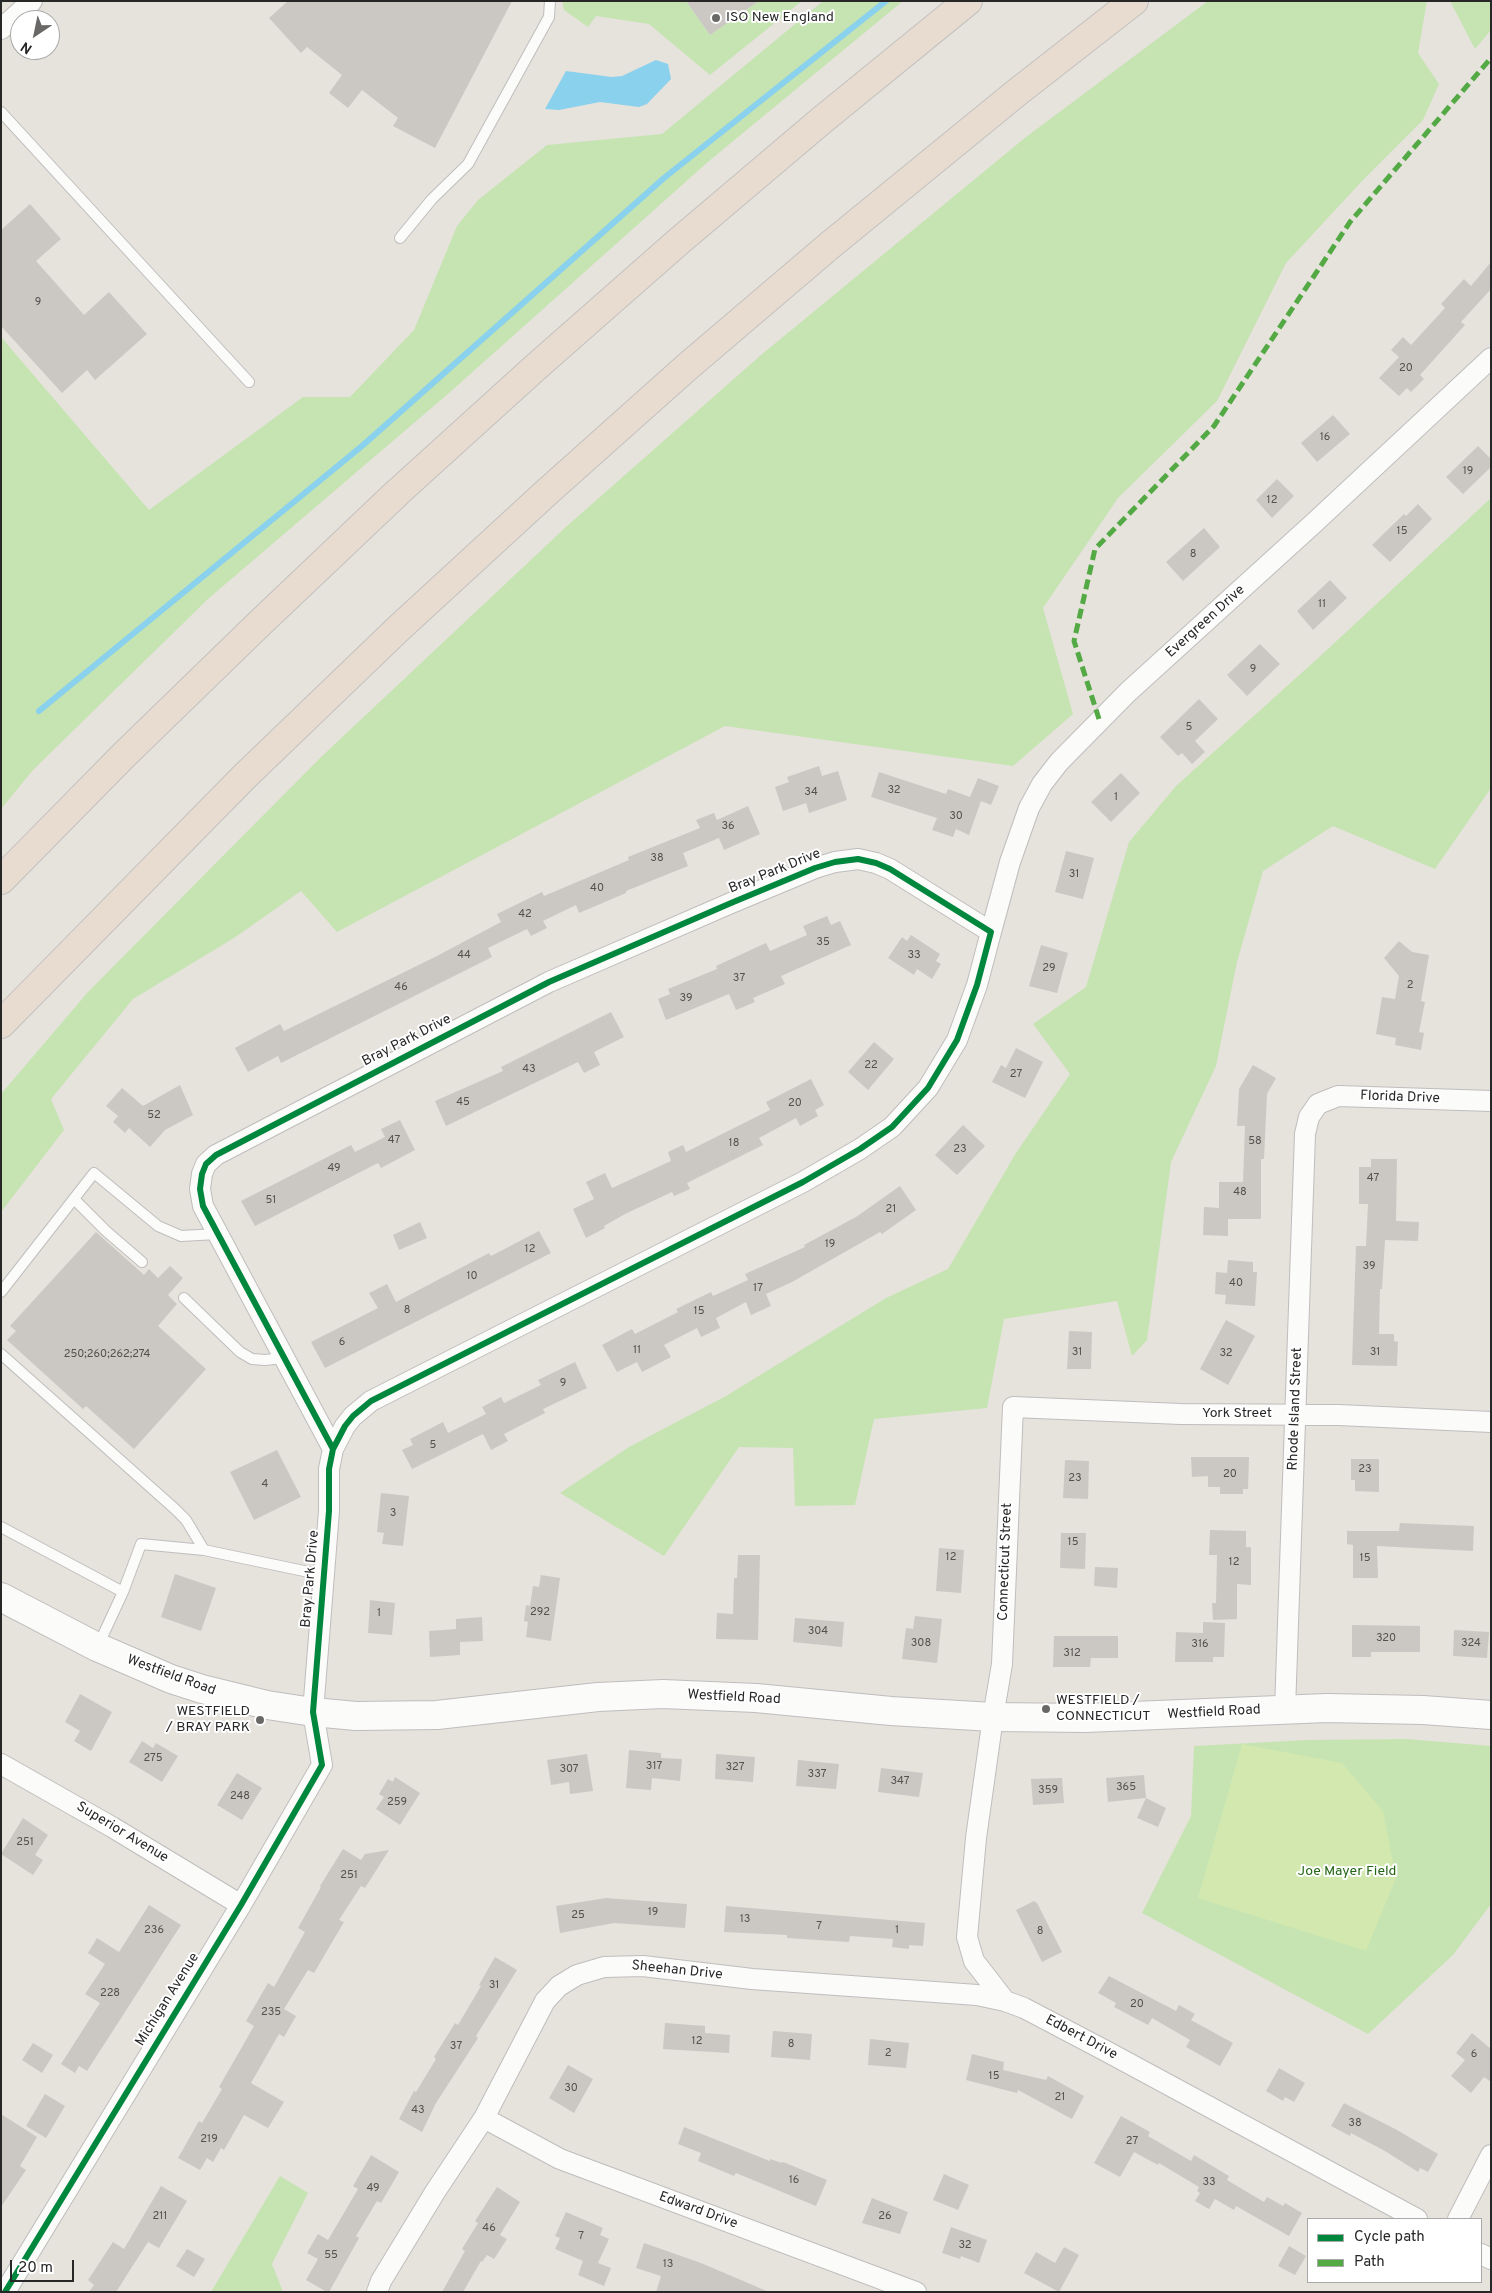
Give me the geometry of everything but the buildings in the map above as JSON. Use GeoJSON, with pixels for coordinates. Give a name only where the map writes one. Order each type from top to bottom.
{"type":"FeatureCollection","features":[{"type":"Feature","properties":{"kind":"highway"},"geometry":{"type":"LineString","coordinates":[[1,880],[124,755],[260,623],[515,386],[708,216],[968,1]]}},
{"type":"Feature","properties":{"kind":"highway"},"geometry":{"type":"LineString","coordinates":[[1,1024],[252,769],[399,628],[561,479],[687,367],[843,234],[1015,94],[1134,1]]}},
{"type":"Feature","properties":{"kind":"main road","name":"Westfield Road"},"geometry":{"type":"LineString","coordinates":[[1,1597],[145,1669],[202,1689],[259,1703],[313,1712],[356,1716],[421,1715],[477,1711],[598,1697],[663,1694],[749,1698],[900,1712],[993,1717],[1085,1718],[1285,1710],[1423,1710],[1491,1715]]}},
{"type":"Feature","properties":{"kind":"street"},"geometry":{"type":"LineString","coordinates":[[1,29],[32,1]]}},
{"type":"Feature","properties":{"kind":"street","name":"Evergreen Drive"},"geometry":{"type":"LineString","coordinates":[[991,932],[1010,862],[1029,808],[1042,784],[1059,762],[1128,692],[1321,517],[1491,358]]}},
{"type":"Feature","properties":{"kind":"street","name":"Bray Park Drive"},"geometry":{"type":"LineString","coordinates":[[313,1712],[329,1511],[329,1469],[333,1448],[353,1416],[371,1401],[803,1182],[860,1149],[892,1127],[928,1088],[957,1040],[977,985],[991,932],[897,872],[876,862],[850,859],[816,868],[549,982],[216,1154],[204,1169],[200,1189],[203,1206],[333,1448]]}},
{"type":"Feature","properties":{"kind":"street","name":"Florida Drive"},"geometry":{"type":"LineString","coordinates":[[1313,1109],[1326,1099],[1338,1096],[1491,1101]]}},
{"type":"Feature","properties":{"kind":"street","name":"Rhode Island Street"},"geometry":{"type":"LineString","coordinates":[[1285,1710],[1305,1134],[1313,1109]]}},
{"type":"Feature","properties":{"kind":"street","name":"York Street"},"geometry":{"type":"LineString","coordinates":[[1013,1407],[1181,1414],[1296,1414],[1491,1422]]}},
{"type":"Feature","properties":{"kind":"street","name":"Connecticut Street"},"geometry":{"type":"LineString","coordinates":[[993,1717],[1002,1664],[1013,1407]]}},
{"type":"Feature","properties":{"kind":"street","name":"Michigan Avenue"},"geometry":{"type":"LineString","coordinates":[[5,2292],[241,1905],[322,1765],[313,1712]]}},
{"type":"Feature","properties":{"kind":"street","name":"Edbert Drive"},"geometry":{"type":"LineString","coordinates":[[993,1717],[976,1838],[967,1937],[979,1969],[1005,2001],[1024,2008],[1104,2050],[1415,2218]]}},
{"type":"Feature","properties":{"kind":"street","name":"Superior Avenue"},"geometry":{"type":"LineString","coordinates":[[1,1764],[112,1827],[241,1905]]}},
{"type":"Feature","properties":{"kind":"street","name":"Sheehan Drive"},"geometry":{"type":"LineString","coordinates":[[377,2292],[381,2281],[435,2192],[484,2118],[545,2001],[559,1986],[586,1970],[604,1967],[643,1966],[752,1979],[977,1995],[1005,2001]]}},
{"type":"Feature","properties":{"kind":"street","name":"Edward Drive"},"geometry":{"type":"LineString","coordinates":[[484,2118],[560,2160],[916,2292]]}},
{"type":"Feature","properties":{"kind":"street"},"geometry":{"type":"LineString","coordinates":[[1459,2218],[1491,2155]]}},
{"type":"Feature","properties":{"kind":"lane"},"geometry":{"type":"LineString","coordinates":[[400,238],[432,199],[468,164],[549,17],[550,1]]}},
{"type":"Feature","properties":{"kind":"lane"},"geometry":{"type":"LineString","coordinates":[[1,112],[249,382]]}},
{"type":"Feature","properties":{"kind":"lane"},"geometry":{"type":"LineString","coordinates":[[1,1292],[94,1173],[158,1226],[182,1236],[217,1234]]}},
{"type":"Feature","properties":{"kind":"lane"},"geometry":{"type":"LineString","coordinates":[[74,1200],[142,1262]]}},
{"type":"Feature","properties":{"kind":"lane"},"geometry":{"type":"LineString","coordinates":[[184,1298],[240,1352],[252,1359],[284,1358]]}},
{"type":"Feature","properties":{"kind":"lane"},"geometry":{"type":"LineString","coordinates":[[1,1354],[175,1509],[186,1520],[204,1550]]}},
{"type":"Feature","properties":{"kind":"lane"},"geometry":{"type":"LineString","coordinates":[[1,1527],[123,1592]]}},
{"type":"Feature","properties":{"kind":"lane"},"geometry":{"type":"LineString","coordinates":[[98,1647],[123,1592],[141,1544],[204,1550],[324,1575]]}},
{"type":"Feature","properties":{"kind":"green space"},"geometry":{"type":"Polygon","coordinates":[[[562,1],[686,1],[710,35],[759,1],[802,1],[710,75],[649,24],[596,16],[588,27],[564,10],[562,1]]]}},
{"type":"Feature","properties":{"kind":"green space"},"geometry":{"type":"Polygon","coordinates":[[[823,1],[903,1],[709,161],[449,393],[208,599],[33,770],[1,809],[1,337],[149,510],[303,397],[350,397],[414,330],[457,226],[478,200],[547,145],[662,134],[823,1]]]}},
{"type":"Feature","properties":{"kind":"green space"},"geometry":{"type":"Polygon","coordinates":[[[1208,1],[1427,1],[1418,53],[1439,84],[1423,120],[1364,179],[1286,263],[1217,401],[1118,498],[1043,608],[1073,714],[1013,766],[725,726],[337,932],[301,891],[234,938],[133,999],[51,1099],[64,1130],[1,1212],[1,1094],[88,992],[321,757],[567,526],[761,355],[1026,137],[1208,1]]]}},
{"type":"Feature","properties":{"kind":"green space"},"geometry":{"type":"Polygon","coordinates":[[[1450,1],[1491,1],[1491,30],[1475,49],[1450,1]]]}},
{"type":"Feature","properties":{"kind":"green space"},"geometry":{"type":"Polygon","coordinates":[[[1491,498],[1491,788],[1435,869],[1333,826],[1263,871],[1237,962],[1216,1066],[1171,1162],[1147,1340],[1132,1356],[1117,1301],[1004,1319],[987,1408],[874,1419],[855,1505],[795,1506],[793,1448],[739,1447],[664,1556],[560,1493],[629,1447],[726,1396],[886,1298],[948,1269],[1016,1153],[1070,1074],[1033,1024],[1086,987],[1129,842],[1176,786],[1491,498]]]}},
{"type":"Feature","properties":{"kind":"green space","name":"Joe Mayer Field"},"geometry":{"type":"Polygon","coordinates":[[[1406,1739],[1491,1746],[1491,1904],[1453,1955],[1368,2034],[1142,1913],[1191,1816],[1194,1746],[1308,1740],[1406,1739]]]}},
{"type":"Feature","properties":{"kind":"green space"},"geometry":{"type":"Polygon","coordinates":[[[1242,1744],[1342,1763],[1383,1811],[1396,1878],[1366,1951],[1198,1898],[1242,1744]]]}},
{"type":"Feature","properties":{"kind":"green space"},"geometry":{"type":"Polygon","coordinates":[[[280,2176],[308,2193],[272,2264],[283,2292],[211,2292],[280,2176]]]}},
{"type":"Feature","properties":{"kind":"water"},"geometry":{"type":"Polygon","coordinates":[[[656,60],[668,64],[671,79],[647,104],[639,107],[600,102],[559,110],[545,109],[566,71],[612,77],[622,76],[656,60]]]}},
{"type":"Feature","properties":{"kind":"waterway"},"geometry":{"type":"LineString","coordinates":[[39,711],[362,446],[664,178],[886,1]]}},
{"type":"Feature","properties":{"kind":"marked path"},"geometry":{"type":"LineString","coordinates":[[1099,719],[1074,641],[1095,549],[1214,426],[1350,222],[1491,58]]}},
{"type":"Feature","properties":{"kind":"cycle path"},"geometry":{"type":"LineString","coordinates":[[5,2292],[241,1905],[322,1765],[313,1712],[329,1511],[329,1469],[333,1449],[345,1426],[353,1416],[371,1401],[803,1182],[860,1149],[892,1127],[928,1088],[957,1040],[977,985],[991,932],[890,869],[876,863],[858,859],[835,862],[815,868],[731,903],[549,982],[216,1155],[206,1164],[202,1174],[200,1189],[203,1206],[333,1449]]}},
{"type":"Feature","properties":{"kind":"place","name":"ISO New England"},"geometry":{"type":"Point","coordinates":[716,18]}},
{"type":"Feature","properties":{"kind":"place","name":"WESTFIELD / CONNECTICUT"},"geometry":{"type":"Point","coordinates":[1046,1709]}},
{"type":"Feature","properties":{"kind":"place","name":"WESTFIELD / BRAY PARK"},"geometry":{"type":"Point","coordinates":[260,1720]}}]}
